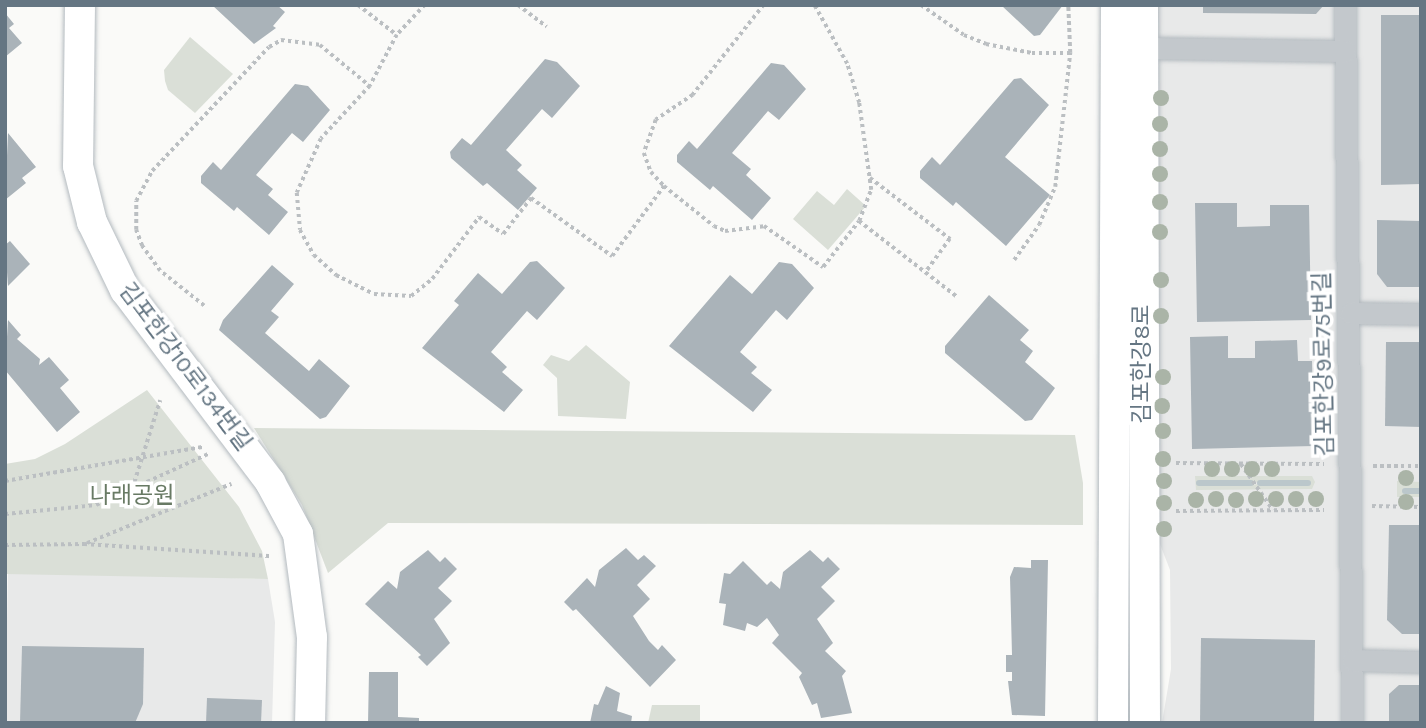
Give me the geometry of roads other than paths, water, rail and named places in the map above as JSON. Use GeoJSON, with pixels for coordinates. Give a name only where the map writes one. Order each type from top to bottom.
{"type":"FeatureCollection","features":[{"type":"Feature","properties":{"kind":"street","name":"김포한강10로134번길"},"geometry":{"type":"LineString","coordinates":[[80,5],[78,166],[89,213],[124,290],[270,482],[298,534],[312,637],[310,723]]}},
{"type":"Feature","properties":{"kind":"street","name":"김포한강8로"},"geometry":{"type":"LineString","coordinates":[[1113,723],[1116,5]]}},
{"type":"Feature","properties":{"kind":"street","name":"김포한강8로"},"geometry":{"type":"LineString","coordinates":[[1143,5],[1145,723]]}},
{"type":"Feature","properties":{"kind":"street","name":"김포한강9로75번길"},"geometry":{"type":"LineString","coordinates":[[1345,5],[1351,313],[1352,723]]}},
{"type":"Feature","properties":{"kind":"street"},"geometry":{"type":"LineString","coordinates":[[1143,48],[1345,51]]}},
{"type":"Feature","properties":{"kind":"street"},"geometry":{"type":"LineString","coordinates":[[1351,313],[1421,314]]}},
{"type":"Feature","properties":{"kind":"street"},"geometry":{"type":"LineString","coordinates":[[1353,660],[1421,662]]}},
{"type":"Feature","properties":{"kind":"waterway"},"geometry":{"type":"LineString","coordinates":[[1199,483],[1251,483]]}},
{"type":"Feature","properties":{"kind":"waterway"},"geometry":{"type":"LineString","coordinates":[[1260,483],[1308,483]]}},
{"type":"Feature","properties":{"kind":"waterway"},"geometry":{"type":"LineString","coordinates":[[1405,491],[1421,491]]}},
{"type":"Feature","properties":{"kind":"park label","name":"나래공원"},"geometry":{"type":"Point","coordinates":[132,496]}}]}
